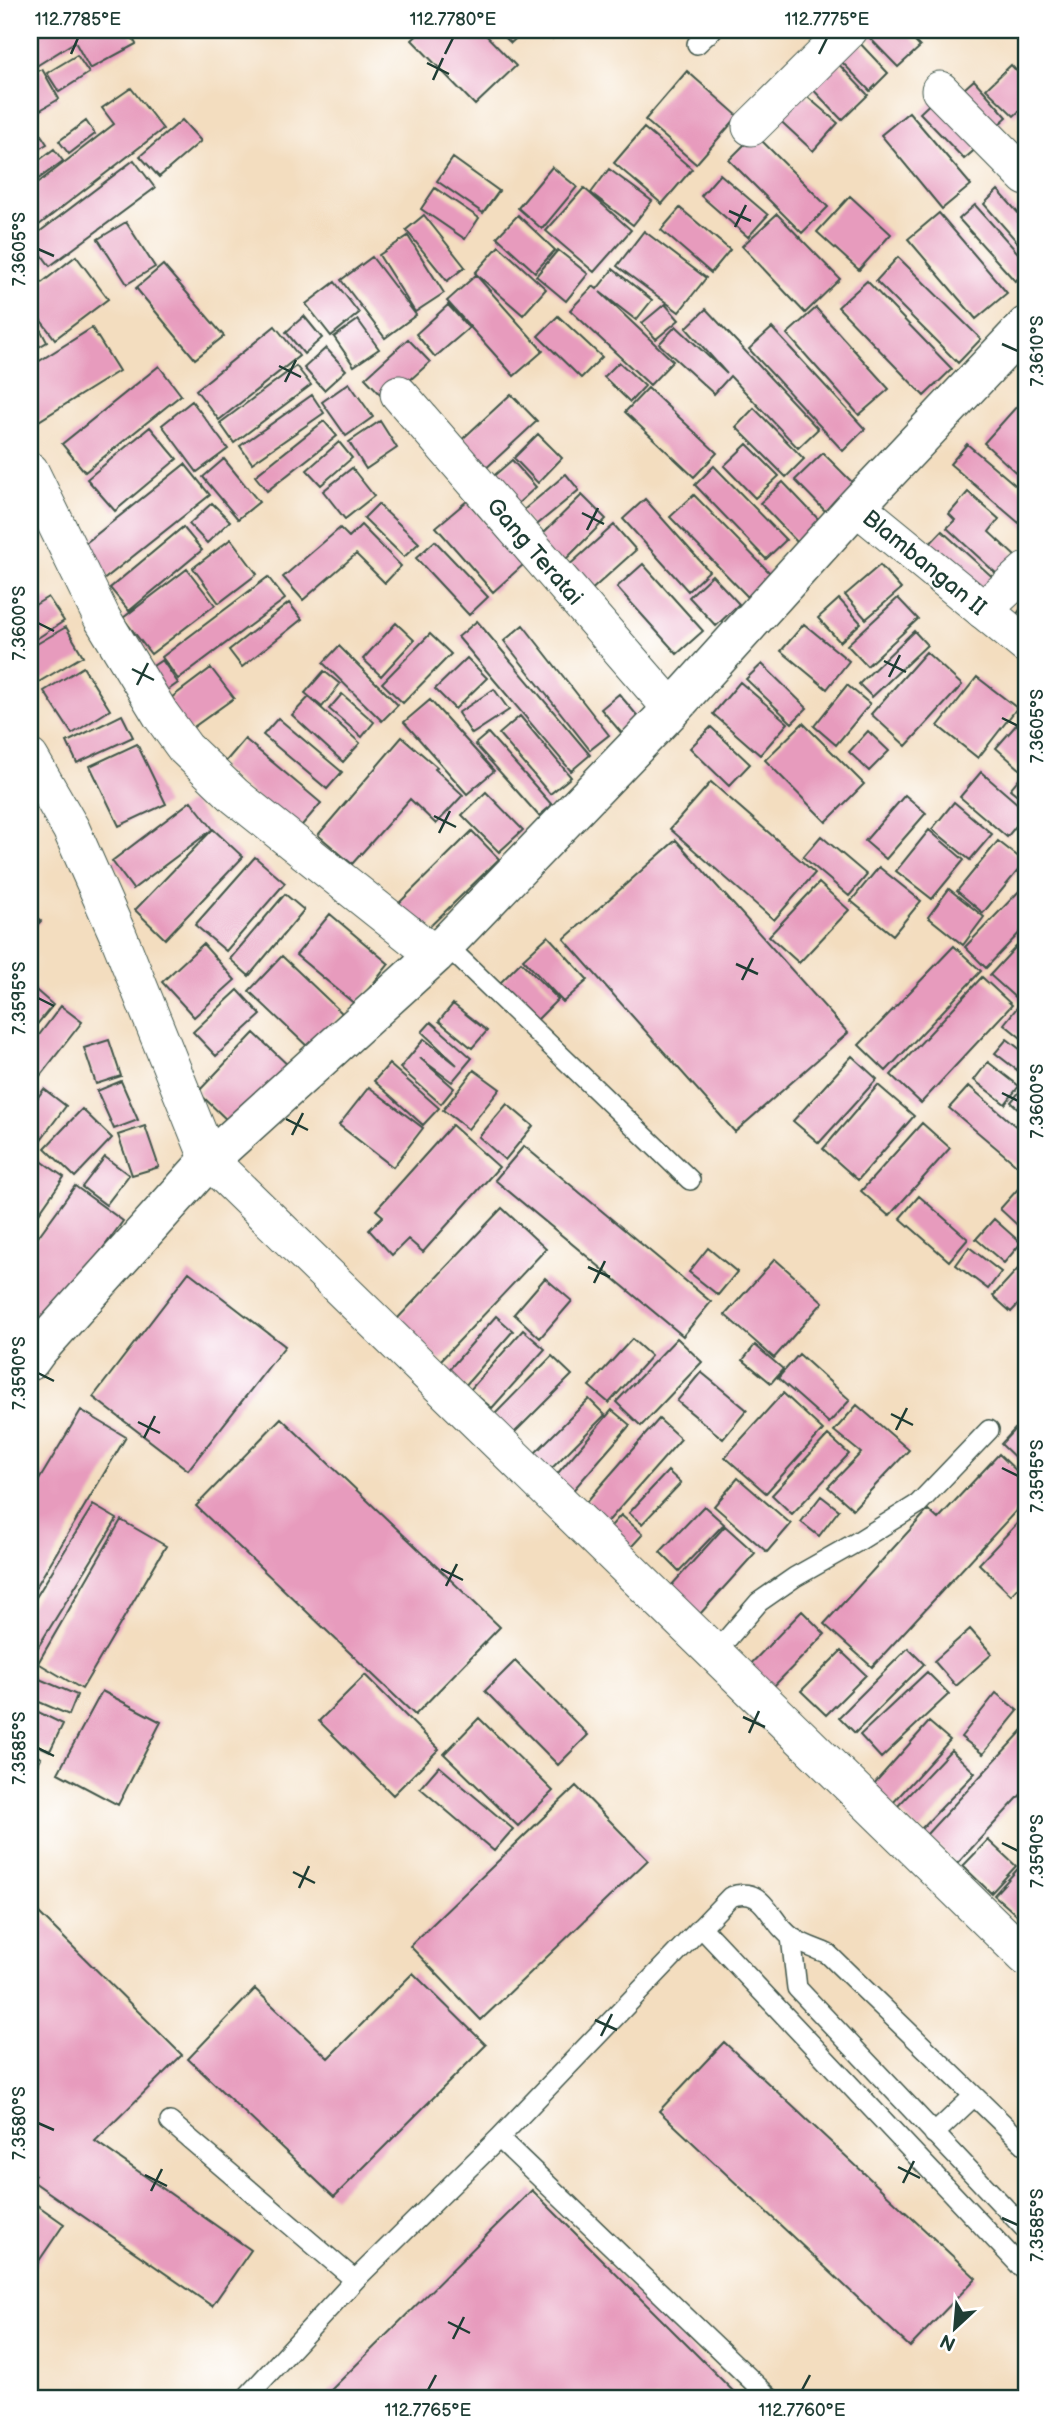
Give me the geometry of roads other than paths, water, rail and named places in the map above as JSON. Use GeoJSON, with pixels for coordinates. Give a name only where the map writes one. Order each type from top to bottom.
{"type":"FeatureCollection","features":[{"type":"Feature","properties":{"kind":"street"},"geometry":{"type":"LineString","coordinates":[[751,127],[849,30]]}},
{"type":"Feature","properties":{"kind":"street"},"geometry":{"type":"LineString","coordinates":[[940,90],[1026,177]]}},
{"type":"Feature","properties":{"kind":"street"},"geometry":{"type":"LineString","coordinates":[[32,1351],[209,1160],[440,949],[672,709],[856,506],[1026,326]]}},
{"type":"Feature","properties":{"kind":"street","name":"Gang Teratai"},"geometry":{"type":"LineString","coordinates":[[399,394],[672,709]]}},
{"type":"Feature","properties":{"kind":"street"},"geometry":{"type":"LineString","coordinates":[[30,471],[102,618],[161,715],[185,748],[234,796],[440,949]]}},
{"type":"Feature","properties":{"kind":"street","name":"Blambangan II"},"geometry":{"type":"LineString","coordinates":[[856,506],[1026,645]]}},
{"type":"Feature","properties":{"kind":"street"},"geometry":{"type":"LineString","coordinates":[[983,610],[1026,571]]}},
{"type":"Feature","properties":{"kind":"street"},"geometry":{"type":"LineString","coordinates":[[30,758],[71,829],[113,923],[209,1160],[1026,1957]]}},
{"type":"Feature","properties":{"kind":"lane"},"geometry":{"type":"LineString","coordinates":[[697,44],[712,30]]}},
{"type":"Feature","properties":{"kind":"lane"},"geometry":{"type":"LineString","coordinates":[[440,949],[690,1180]]}},
{"type":"Feature","properties":{"kind":"lane"},"geometry":{"type":"LineString","coordinates":[[712,1650],[728,1638],[759,1602],[918,1504],[989,1430]]}},
{"type":"Feature","properties":{"kind":"lane"},"geometry":{"type":"LineString","coordinates":[[245,2399],[355,2280],[499,2138],[730,1896],[744,1892],[755,1896],[791,1937],[828,1954],[1026,2146]]}},
{"type":"Feature","properties":{"kind":"lane"},"geometry":{"type":"LineString","coordinates":[[701,1927],[1026,2272]]}},
{"type":"Feature","properties":{"kind":"lane"},"geometry":{"type":"LineString","coordinates":[[791,1937],[797,1988],[1026,2230]]}},
{"type":"Feature","properties":{"kind":"lane"},"geometry":{"type":"LineString","coordinates":[[934,2134],[975,2096]]}},
{"type":"Feature","properties":{"kind":"lane"},"geometry":{"type":"LineString","coordinates":[[170,2122],[355,2280]]}},
{"type":"Feature","properties":{"kind":"lane"},"geometry":{"type":"LineString","coordinates":[[499,2138],[771,2399]]}}]}
